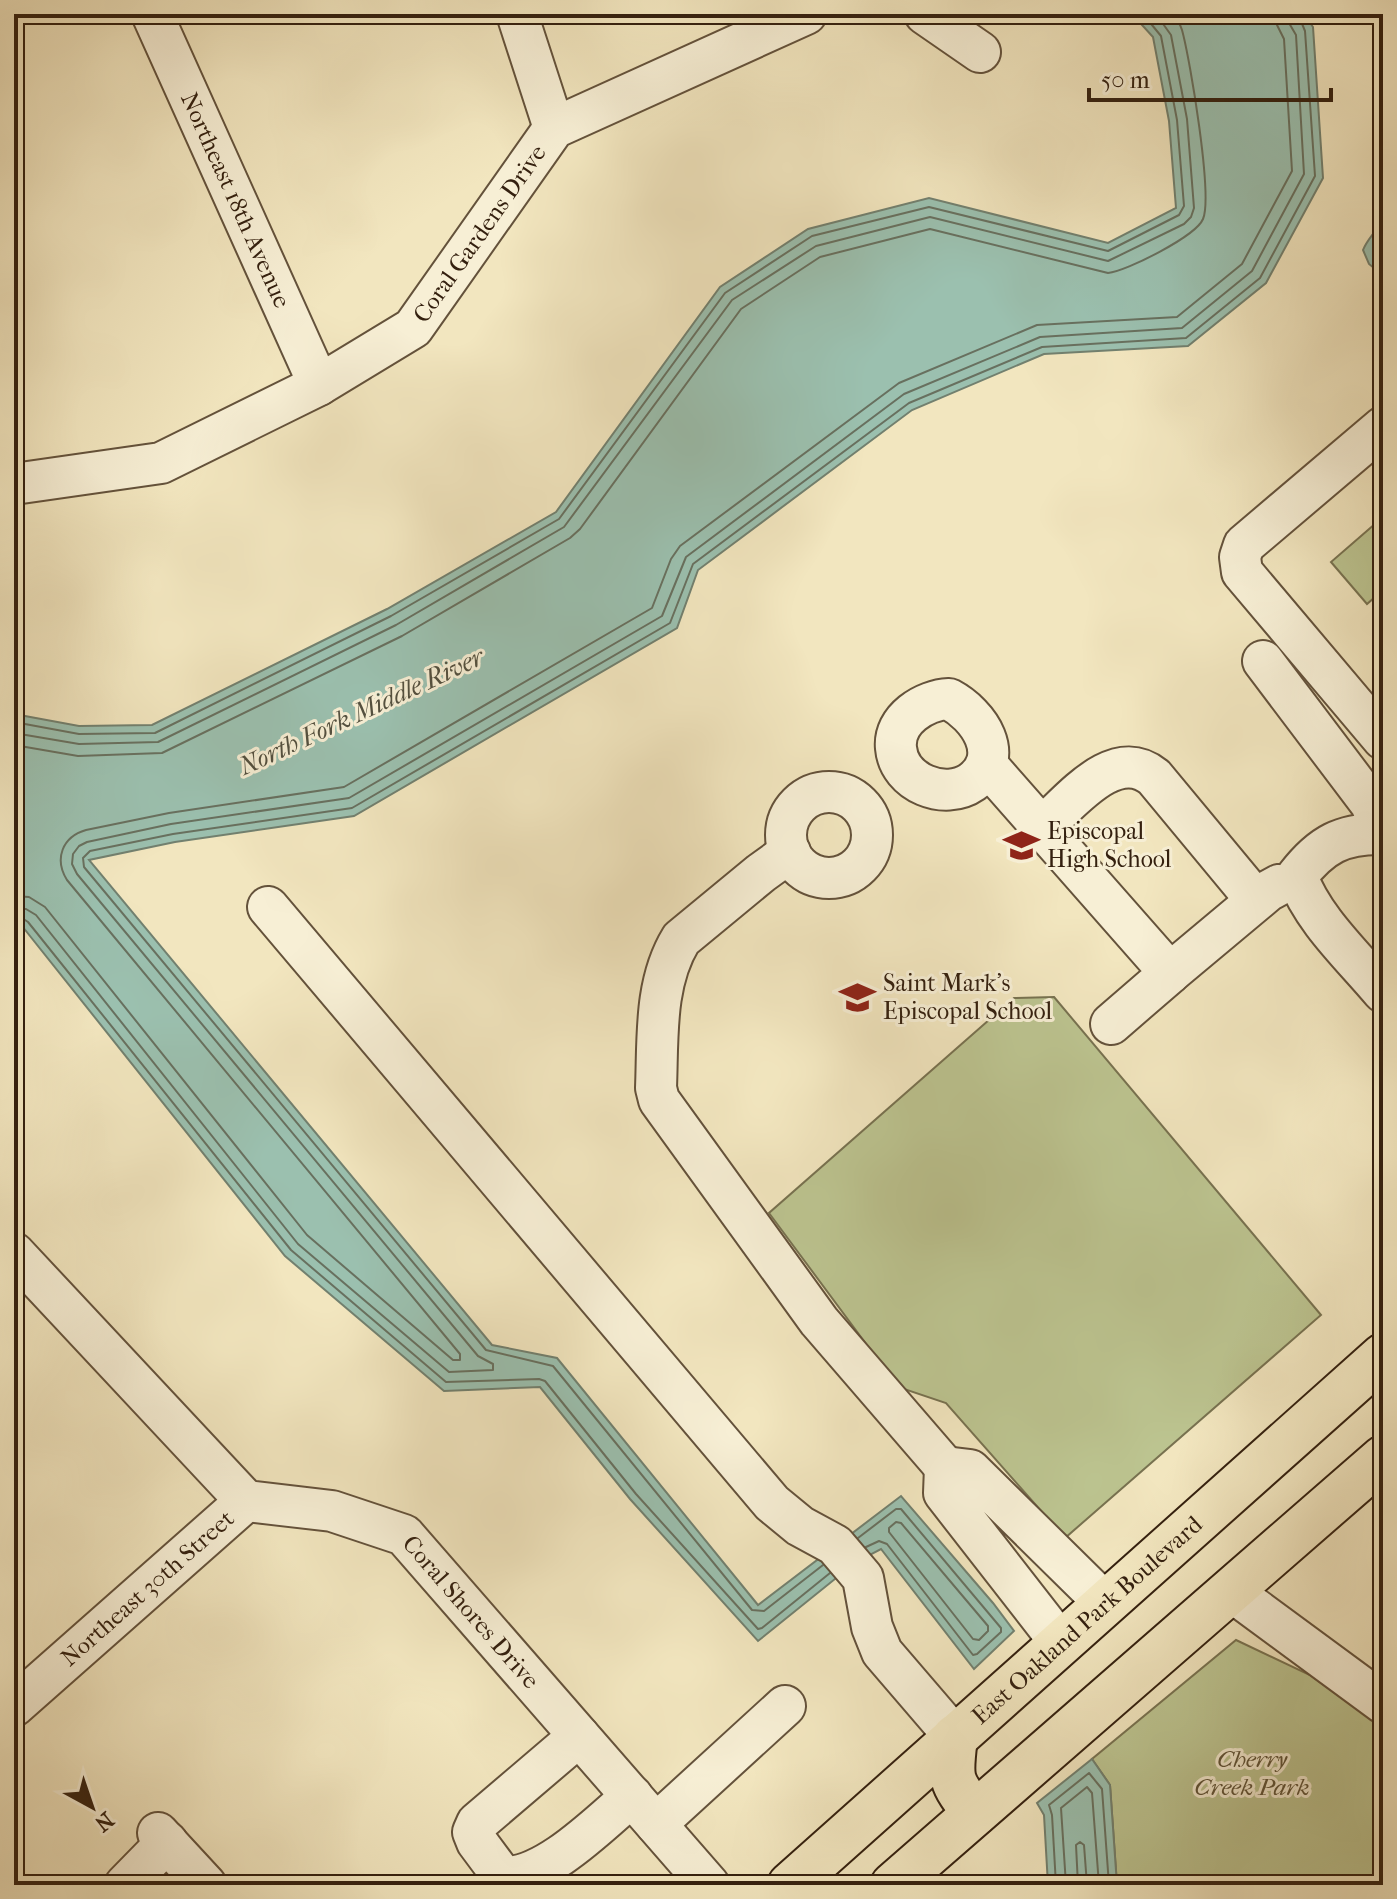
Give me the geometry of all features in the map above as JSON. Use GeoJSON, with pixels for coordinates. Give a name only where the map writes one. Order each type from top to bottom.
{"type":"FeatureCollection","features":[{"type":"Feature","properties":{"kind":"main road","name":"East Oakland Park Boulevard"},"geometry":{"type":"LineString","coordinates":[[790,1885],[1383,1356]]}},
{"type":"Feature","properties":{"kind":"main road"},"geometry":{"type":"LineString","coordinates":[[893,1885],[1383,1458]]}},
{"type":"Feature","properties":{"kind":"main road"},"geometry":{"type":"LineString","coordinates":[[955,1737],[953,1785],[975,1813]]}},
{"type":"Feature","properties":{"kind":"street","name":"Northeast 18th Avenue"},"geometry":{"type":"LineString","coordinates":[[152,14],[319,385]]}},
{"type":"Feature","properties":{"kind":"street"},"geometry":{"type":"LineString","coordinates":[[517,14],[554,128]]}},
{"type":"Feature","properties":{"kind":"street","name":"Coral Gardens Drive"},"geometry":{"type":"LineString","coordinates":[[14,483],[161,463],[319,385],[413,328],[554,128],[806,14]]}},
{"type":"Feature","properties":{"kind":"street"},"geometry":{"type":"LineString","coordinates":[[925,14],[980,52]]}},
{"type":"Feature","properties":{"kind":"street"},"geometry":{"type":"LineString","coordinates":[[1383,427],[1244,545],[1240,557],[1242,572],[1383,739]]}},
{"type":"Feature","properties":{"kind":"street"},"geometry":{"type":"LineString","coordinates":[[1111,1024],[1256,900],[1297,876],[1313,855],[1328,845],[1350,837],[1383,834],[1371,804],[1263,661]]}},
{"type":"Feature","properties":{"kind":"street"},"geometry":{"type":"LineString","coordinates":[[987,765],[1170,973]]}},
{"type":"Feature","properties":{"kind":"street"},"geometry":{"type":"LineString","coordinates":[[1042,827],[1101,774],[1125,766],[1144,769],[1154,777],[1256,900]]}},
{"type":"Feature","properties":{"kind":"street"},"geometry":{"type":"LineString","coordinates":[[790,852],[681,939],[673,953],[661,995],[656,1088],[659,1100],[819,1321],[945,1467],[970,1470],[1105,1603]]}},
{"type":"Feature","properties":{"kind":"street"},"geometry":{"type":"LineString","coordinates":[[1297,876],[1304,896],[1383,992]]}},
{"type":"Feature","properties":{"kind":"street"},"geometry":{"type":"LineString","coordinates":[[268,907],[772,1503],[845,1557],[866,1585],[872,1627],[882,1652],[955,1737]]}},
{"type":"Feature","properties":{"kind":"street"},"geometry":{"type":"LineString","coordinates":[[14,1253],[246,1501]]}},
{"type":"Feature","properties":{"kind":"street"},"geometry":{"type":"LineString","coordinates":[[945,1467],[944,1493],[1060,1642]]}},
{"type":"Feature","properties":{"kind":"street","name":"Northeast 30th Street"},"geometry":{"type":"LineString","coordinates":[[14,1706],[246,1501]]}},
{"type":"Feature","properties":{"kind":"street","name":"Coral Shores Drive"},"geometry":{"type":"LineString","coordinates":[[246,1501],[332,1511],[404,1535],[709,1885]]}},
{"type":"Feature","properties":{"kind":"street"},"geometry":{"type":"LineString","coordinates":[[1231,1591],[1383,1703]]}},
{"type":"Feature","properties":{"kind":"street"},"geometry":{"type":"LineString","coordinates":[[579,1736],[477,1823],[473,1832],[477,1842],[503,1877],[519,1878],[644,1810],[785,1706]]}},
{"type":"Feature","properties":{"kind":"street"},"geometry":{"type":"LineString","coordinates":[[125,1885],[163,1837],[206,1885]]}},
{"type":"Feature","properties":{"kind":"green space"},"geometry":{"type":"Polygon","coordinates":[[[1383,517],[1383,590],[1367,604],[1331,562],[1383,517]]]}},
{"type":"Feature","properties":{"kind":"green space"},"geometry":{"type":"Polygon","coordinates":[[[1054,997],[1321,1315],[1065,1538],[946,1403],[898,1387],[769,1213],[1014,998],[1054,997]]]}},
{"type":"Feature","properties":{"kind":"green space","name":"Cherry Creek Park"},"geometry":{"type":"Polygon","coordinates":[[[1236,1640],[1310,1675],[1383,1728],[1383,1885],[1117,1885],[1110,1785],[1092,1759],[1236,1640]]]}},
{"type":"Feature","properties":{"kind":"water","name":"North Fork Middle River"},"geometry":{"type":"Polygon","coordinates":[[[1132,14],[1304,14],[1313,27],[1323,178],[1266,283],[1188,346],[1044,354],[912,410],[698,570],[677,628],[354,816],[175,842],[89,860],[492,1345],[557,1358],[758,1605],[901,1496],[1014,1631],[974,1669],[881,1549],[856,1562],[758,1641],[630,1499],[540,1387],[444,1391],[285,1256],[22,926],[14,927],[14,714],[79,726],[152,725],[387,609],[556,512],[720,287],[808,229],[929,198],[1108,243],[1176,208],[1169,121],[1153,37],[1132,14]]]}},
{"type":"Feature","properties":{"kind":"water"},"geometry":{"type":"Polygon","coordinates":[[[1383,216],[1383,273],[1380,273],[1369,264],[1363,250],[1383,216]]]}},
{"type":"Feature","properties":{"kind":"water"},"geometry":{"type":"Polygon","coordinates":[[[1092,1759],[1110,1785],[1117,1885],[1048,1885],[1044,1815],[1037,1803],[1092,1759]]]}},
{"type":"Feature","properties":{"kind":"place","name":"Episcopal High School"},"geometry":{"type":"Point","coordinates":[1021,845]}},
{"type":"Feature","properties":{"kind":"place","name":"Saint Mark's Episcopal School"},"geometry":{"type":"Point","coordinates":[857,997]}}]}
